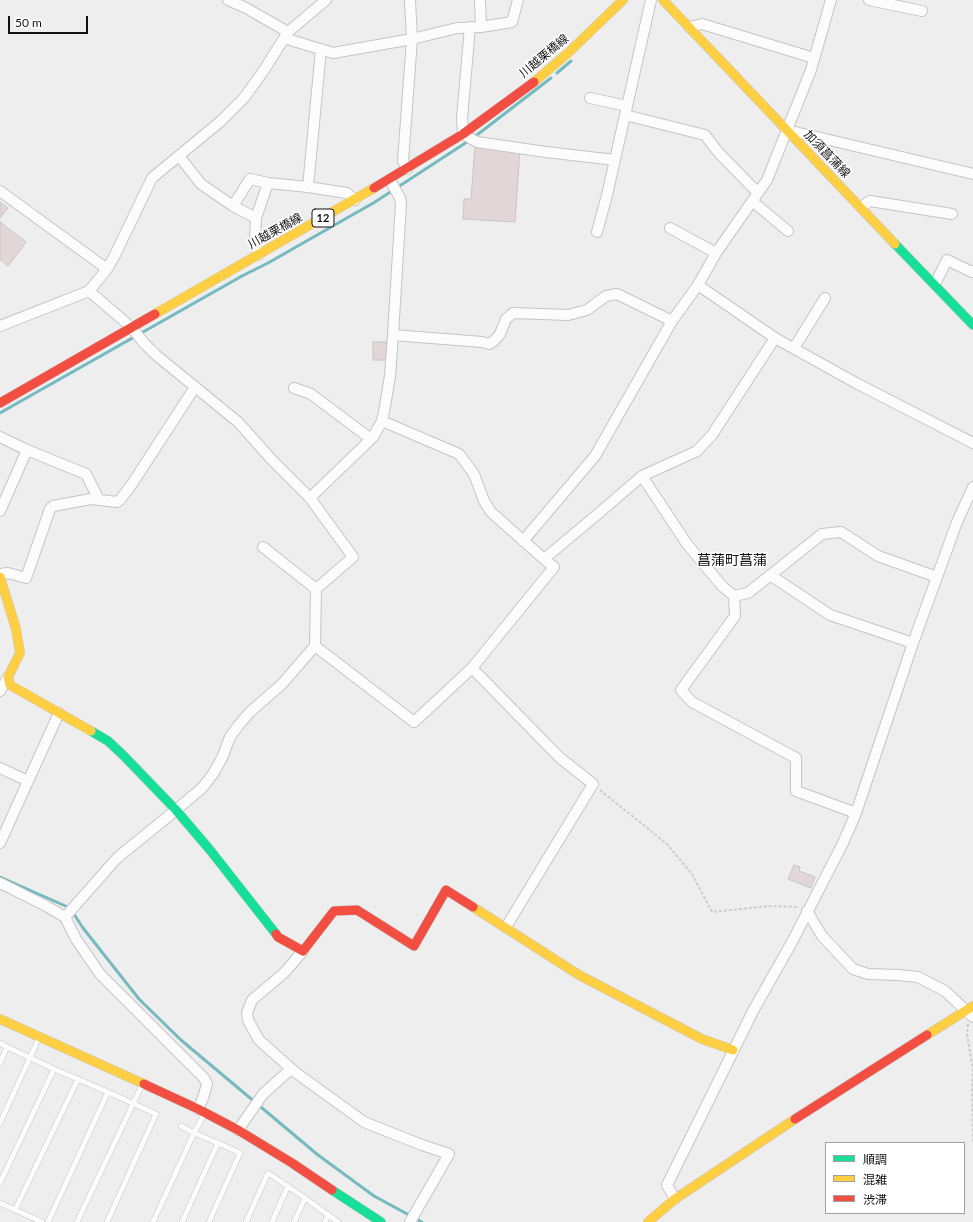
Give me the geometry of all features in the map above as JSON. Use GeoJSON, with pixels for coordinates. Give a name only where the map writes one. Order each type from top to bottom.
{"type":"FeatureCollection","features":[{"type":"Feature","properties":{"kind":"street"},"geometry":{"type":"LineString","coordinates":[[228,0],[247,4],[286,35],[333,53],[412,39],[457,28],[481,27],[512,22],[518,0]]}},
{"type":"Feature","properties":{"kind":"street"},"geometry":{"type":"LineString","coordinates":[[0,326],[89,291],[107,269],[114,257],[152,178],[221,121],[244,98],[286,35],[326,0]]}},
{"type":"Feature","properties":{"kind":"street"},"geometry":{"type":"LineString","coordinates":[[407,169],[404,161],[412,39],[410,0]]}},
{"type":"Feature","properties":{"kind":"street"},"geometry":{"type":"LineString","coordinates":[[480,0],[481,27]]}},
{"type":"Feature","properties":{"kind":"street","name":"川越栗橋線"},"geometry":{"type":"LineString","coordinates":[[0,403],[390,180],[463,134],[545,73],[623,0]]}},
{"type":"Feature","properties":{"kind":"street"},"geometry":{"type":"LineString","coordinates":[[597,232],[615,160],[651,0]]}},
{"type":"Feature","properties":{"kind":"street","name":"加須菖蒲線"},"geometry":{"type":"LineString","coordinates":[[663,0],[973,325]]}},
{"type":"Feature","properties":{"kind":"street"},"geometry":{"type":"LineString","coordinates":[[524,541],[595,456],[672,321],[698,285],[716,253],[767,180],[811,70],[831,0]]}},
{"type":"Feature","properties":{"kind":"street"},"geometry":{"type":"LineString","coordinates":[[869,0],[922,11]]}},
{"type":"Feature","properties":{"kind":"street"},"geometry":{"type":"LineString","coordinates":[[689,27],[702,24],[814,58]]}},
{"type":"Feature","properties":{"kind":"street"},"geometry":{"type":"LineString","coordinates":[[470,27],[462,118],[463,134],[477,142],[615,160]]}},
{"type":"Feature","properties":{"kind":"street"},"geometry":{"type":"LineString","coordinates":[[308,187],[321,49]]}},
{"type":"Feature","properties":{"kind":"street"},"geometry":{"type":"LineString","coordinates":[[590,98],[705,135],[755,197],[788,231]]}},
{"type":"Feature","properties":{"kind":"street"},"geometry":{"type":"LineString","coordinates":[[787,130],[973,174]]}},
{"type":"Feature","properties":{"kind":"street"},"geometry":{"type":"LineString","coordinates":[[179,156],[201,184],[233,206],[256,218]]}},
{"type":"Feature","properties":{"kind":"street"},"geometry":{"type":"LineString","coordinates":[[233,206],[250,179],[268,183],[347,193],[355,200]]}},
{"type":"Feature","properties":{"kind":"street"},"geometry":{"type":"LineString","coordinates":[[310,498],[374,437],[382,421],[390,376],[401,204],[400,198],[390,180]]}},
{"type":"Feature","properties":{"kind":"street"},"geometry":{"type":"LineString","coordinates":[[258,255],[255,242],[256,218],[268,183]]}},
{"type":"Feature","properties":{"kind":"street"},"geometry":{"type":"LineString","coordinates":[[0,191],[107,269]]}},
{"type":"Feature","properties":{"kind":"street"},"geometry":{"type":"LineString","coordinates":[[861,207],[870,201],[952,214]]}},
{"type":"Feature","properties":{"kind":"street"},"geometry":{"type":"LineString","coordinates":[[670,228],[716,253]]}},
{"type":"Feature","properties":{"kind":"street"},"geometry":{"type":"LineString","coordinates":[[935,284],[946,260],[972,272],[973,271]]}},
{"type":"Feature","properties":{"kind":"street"},"geometry":{"type":"LineString","coordinates":[[698,285],[776,338],[856,383],[973,443]]}},
{"type":"Feature","properties":{"kind":"street"},"geometry":{"type":"LineString","coordinates":[[65,917],[117,858],[202,788],[213,774],[222,758],[230,737],[238,726],[250,712],[282,684],[315,646],[316,589],[353,557],[310,498],[272,460],[238,422],[156,355],[132,327],[89,291]]}},
{"type":"Feature","properties":{"kind":"street"},"geometry":{"type":"LineString","coordinates":[[393,334],[482,342],[489,344],[500,334],[506,319],[513,313],[568,315],[587,310],[606,296],[617,294],[672,321]]}},
{"type":"Feature","properties":{"kind":"street"},"geometry":{"type":"LineString","coordinates":[[794,348],[825,298]]}},
{"type":"Feature","properties":{"kind":"street"},"geometry":{"type":"LineString","coordinates":[[544,559],[642,476],[697,451],[712,435],[776,338]]}},
{"type":"Feature","properties":{"kind":"street"},"geometry":{"type":"LineString","coordinates":[[0,691],[20,653],[16,629],[0,576],[8,573],[26,578],[52,506],[91,499],[117,502],[120,500],[195,387]]}},
{"type":"Feature","properties":{"kind":"street"},"geometry":{"type":"LineString","coordinates":[[294,388],[311,394],[371,439]]}},
{"type":"Feature","properties":{"kind":"street"},"geometry":{"type":"LineString","coordinates":[[315,646],[414,722],[472,668],[554,567],[491,512],[484,501],[474,474],[459,454],[382,421]]}},
{"type":"Feature","properties":{"kind":"street"},"geometry":{"type":"LineString","coordinates":[[0,437],[27,450],[86,474],[99,500]]}},
{"type":"Feature","properties":{"kind":"street"},"geometry":{"type":"LineString","coordinates":[[0,511],[27,450]]}},
{"type":"Feature","properties":{"kind":"street"},"geometry":{"type":"LineString","coordinates":[[642,476],[687,544],[722,586],[734,596],[735,616],[681,690],[692,702],[796,758],[796,791],[856,814]]}},
{"type":"Feature","properties":{"kind":"street"},"geometry":{"type":"LineString","coordinates":[[675,1199],[667,1185],[752,1011],[792,942],[856,814],[913,643],[957,522],[973,487]]}},
{"type":"Feature","properties":{"kind":"street"},"geometry":{"type":"LineString","coordinates":[[734,596],[748,592],[822,534],[841,532],[878,556],[937,576]]}},
{"type":"Feature","properties":{"kind":"street"},"geometry":{"type":"LineString","coordinates":[[263,547],[316,589]]}},
{"type":"Feature","properties":{"kind":"street"},"geometry":{"type":"LineString","coordinates":[[770,575],[830,615],[913,643]]}},
{"type":"Feature","properties":{"kind":"street"},"geometry":{"type":"LineString","coordinates":[[472,668],[559,757],[593,784],[506,927]]}},
{"type":"Feature","properties":{"kind":"street"},"geometry":{"type":"LineString","coordinates":[[8,677],[10,685],[108,741],[176,810],[210,850],[278,938],[303,950]]}},
{"type":"Feature","properties":{"kind":"street"},"geometry":{"type":"LineString","coordinates":[[0,843],[59,713]]}},
{"type":"Feature","properties":{"kind":"street"},"geometry":{"type":"LineString","coordinates":[[0,768],[28,781]]}},
{"type":"Feature","properties":{"kind":"street"},"geometry":{"type":"LineString","coordinates":[[0,883],[65,917],[76,940],[100,974],[204,1078],[207,1084],[203,1098],[202,1111]]}},
{"type":"Feature","properties":{"kind":"street"},"geometry":{"type":"LineString","coordinates":[[410,1222],[449,1154],[364,1122],[291,1069],[259,1040],[248,1020],[246,1013],[252,1000],[284,973],[334,911],[357,910],[414,946],[446,890],[579,975],[702,1039],[733,1050]]}},
{"type":"Feature","properties":{"kind":"street"},"geometry":{"type":"LineString","coordinates":[[648,1222],[675,1199],[824,1100],[970,1014],[945,990],[918,977],[868,974],[853,969],[822,936],[807,911]]}},
{"type":"Feature","properties":{"kind":"street"},"geometry":{"type":"LineString","coordinates":[[0,1019],[202,1111],[238,1130],[292,1163],[381,1222]]}},
{"type":"Feature","properties":{"kind":"street"},"geometry":{"type":"LineString","coordinates":[[238,1130],[263,1094],[291,1069]]}},
{"type":"Feature","properties":{"kind":"lane"},"geometry":{"type":"LineString","coordinates":[[0,1123],[39,1037]]}},
{"type":"Feature","properties":{"kind":"lane"},"geometry":{"type":"LineString","coordinates":[[0,1043],[54,1069],[156,1114],[107,1222]]}},
{"type":"Feature","properties":{"kind":"lane"},"geometry":{"type":"LineString","coordinates":[[0,1063],[8,1047]]}},
{"type":"Feature","properties":{"kind":"lane"},"geometry":{"type":"LineString","coordinates":[[0,1183],[54,1069]]}},
{"type":"Feature","properties":{"kind":"lane"},"geometry":{"type":"LineString","coordinates":[[15,1210],[78,1079]]}},
{"type":"Feature","properties":{"kind":"lane"},"geometry":{"type":"LineString","coordinates":[[77,1222],[142,1084]]}},
{"type":"Feature","properties":{"kind":"lane"},"geometry":{"type":"LineString","coordinates":[[48,1222],[108,1092]]}},
{"type":"Feature","properties":{"kind":"lane"},"geometry":{"type":"LineString","coordinates":[[154,1222],[194,1133],[202,1111]]}},
{"type":"Feature","properties":{"kind":"lane"},"geometry":{"type":"LineString","coordinates":[[181,1126],[240,1153],[209,1222]]}},
{"type":"Feature","properties":{"kind":"lane"},"geometry":{"type":"LineString","coordinates":[[182,1222],[218,1143]]}},
{"type":"Feature","properties":{"kind":"lane"},"geometry":{"type":"LineString","coordinates":[[246,1222],[268,1173],[338,1222]]}},
{"type":"Feature","properties":{"kind":"lane"},"geometry":{"type":"LineString","coordinates":[[272,1222],[288,1186]]}},
{"type":"Feature","properties":{"kind":"lane"},"geometry":{"type":"LineString","coordinates":[[294,1222],[305,1198]]}},
{"type":"Feature","properties":{"kind":"lane"},"geometry":{"type":"LineString","coordinates":[[0,1203],[42,1222]]}},
{"type":"Feature","properties":{"kind":"lane"},"geometry":{"type":"LineString","coordinates":[[325,1222],[328,1215]]}},
{"type":"Feature","properties":{"kind":"path"},"geometry":{"type":"LineString","coordinates":[[593,784],[667,844],[692,874],[712,912],[770,906],[804,907],[807,911]]}},
{"type":"Feature","properties":{"kind":"path"},"geometry":{"type":"LineString","coordinates":[[970,1014],[967,1034],[973,1070],[973,1142]]}},
{"type":"Feature","properties":{"kind":"building"},"geometry":{"type":"Polygon","coordinates":[[[475,146],[520,149],[515,222],[463,219],[464,199],[471,199],[475,146]]]}},
{"type":"Feature","properties":{"kind":"building"},"geometry":{"type":"Polygon","coordinates":[[[0,202],[8,208],[0,218],[0,202]]]}},
{"type":"Feature","properties":{"kind":"building"},"geometry":{"type":"Polygon","coordinates":[[[0,222],[26,242],[8,266],[1,260],[0,261],[0,222]]]}},
{"type":"Feature","properties":{"kind":"building"},"geometry":{"type":"Polygon","coordinates":[[[373,342],[387,342],[387,360],[373,360],[373,342]]]}},
{"type":"Feature","properties":{"kind":"building"},"geometry":{"type":"Polygon","coordinates":[[[794,865],[800,867],[799,871],[815,877],[811,888],[788,879],[794,865]]]}},
{"type":"Feature","properties":{"kind":"waterway"},"geometry":{"type":"LineString","coordinates":[[557,73],[571,61]]}},
{"type":"Feature","properties":{"kind":"waterway"},"geometry":{"type":"LineString","coordinates":[[0,413],[375,202],[473,138],[551,78]]}},
{"type":"Feature","properties":{"kind":"waterway"},"geometry":{"type":"LineString","coordinates":[[0,877],[70,908],[83,928],[139,999],[181,1040],[318,1155],[374,1196],[422,1222]]}},
{"type":"Feature","properties":{"kind":"traffic: fast"},"geometry":{"type":"LineString","coordinates":[[895,244],[973,325]]}},
{"type":"Feature","properties":{"kind":"traffic: fast"},"geometry":{"type":"LineString","coordinates":[[91,731],[108,741],[176,810],[210,850],[276,934]]}},
{"type":"Feature","properties":{"kind":"traffic: fast"},"geometry":{"type":"LineString","coordinates":[[332,1190],[381,1222]]}},
{"type":"Feature","properties":{"kind":"traffic: slow"},"geometry":{"type":"LineString","coordinates":[[534,82],[568,53],[623,0]]}},
{"type":"Feature","properties":{"kind":"traffic: slow"},"geometry":{"type":"LineString","coordinates":[[663,0],[895,244]]}},
{"type":"Feature","properties":{"kind":"traffic: slow"},"geometry":{"type":"LineString","coordinates":[[155,314],[374,188]]}},
{"type":"Feature","properties":{"kind":"traffic: slow"},"geometry":{"type":"LineString","coordinates":[[0,577],[16,629],[20,653],[8,677],[10,685],[91,731]]}},
{"type":"Feature","properties":{"kind":"traffic: slow"},"geometry":{"type":"LineString","coordinates":[[473,907],[579,975],[702,1039],[733,1050]]}},
{"type":"Feature","properties":{"kind":"traffic: slow"},"geometry":{"type":"LineString","coordinates":[[927,1035],[973,1006]]}},
{"type":"Feature","properties":{"kind":"traffic: slow"},"geometry":{"type":"LineString","coordinates":[[0,1019],[144,1084]]}},
{"type":"Feature","properties":{"kind":"traffic: slow"},"geometry":{"type":"LineString","coordinates":[[648,1222],[675,1199],[795,1119]]}},
{"type":"Feature","properties":{"kind":"traffic: jam"},"geometry":{"type":"LineString","coordinates":[[374,188],[463,134],[534,82]]}},
{"type":"Feature","properties":{"kind":"traffic: jam"},"geometry":{"type":"LineString","coordinates":[[0,403],[155,314]]}},
{"type":"Feature","properties":{"kind":"traffic: jam"},"geometry":{"type":"LineString","coordinates":[[276,934],[278,937],[303,951],[334,911],[357,910],[414,946],[446,890],[473,907]]}},
{"type":"Feature","properties":{"kind":"traffic: jam"},"geometry":{"type":"LineString","coordinates":[[795,1119],[927,1035]]}},
{"type":"Feature","properties":{"kind":"traffic: jam"},"geometry":{"type":"LineString","coordinates":[[144,1084],[198,1109],[238,1130],[292,1163],[332,1190]]}},
{"type":"Feature","properties":{"kind":"district","name":"菖蒲町菖蒲"},"geometry":{"type":"Point","coordinates":[732,560]}}]}
